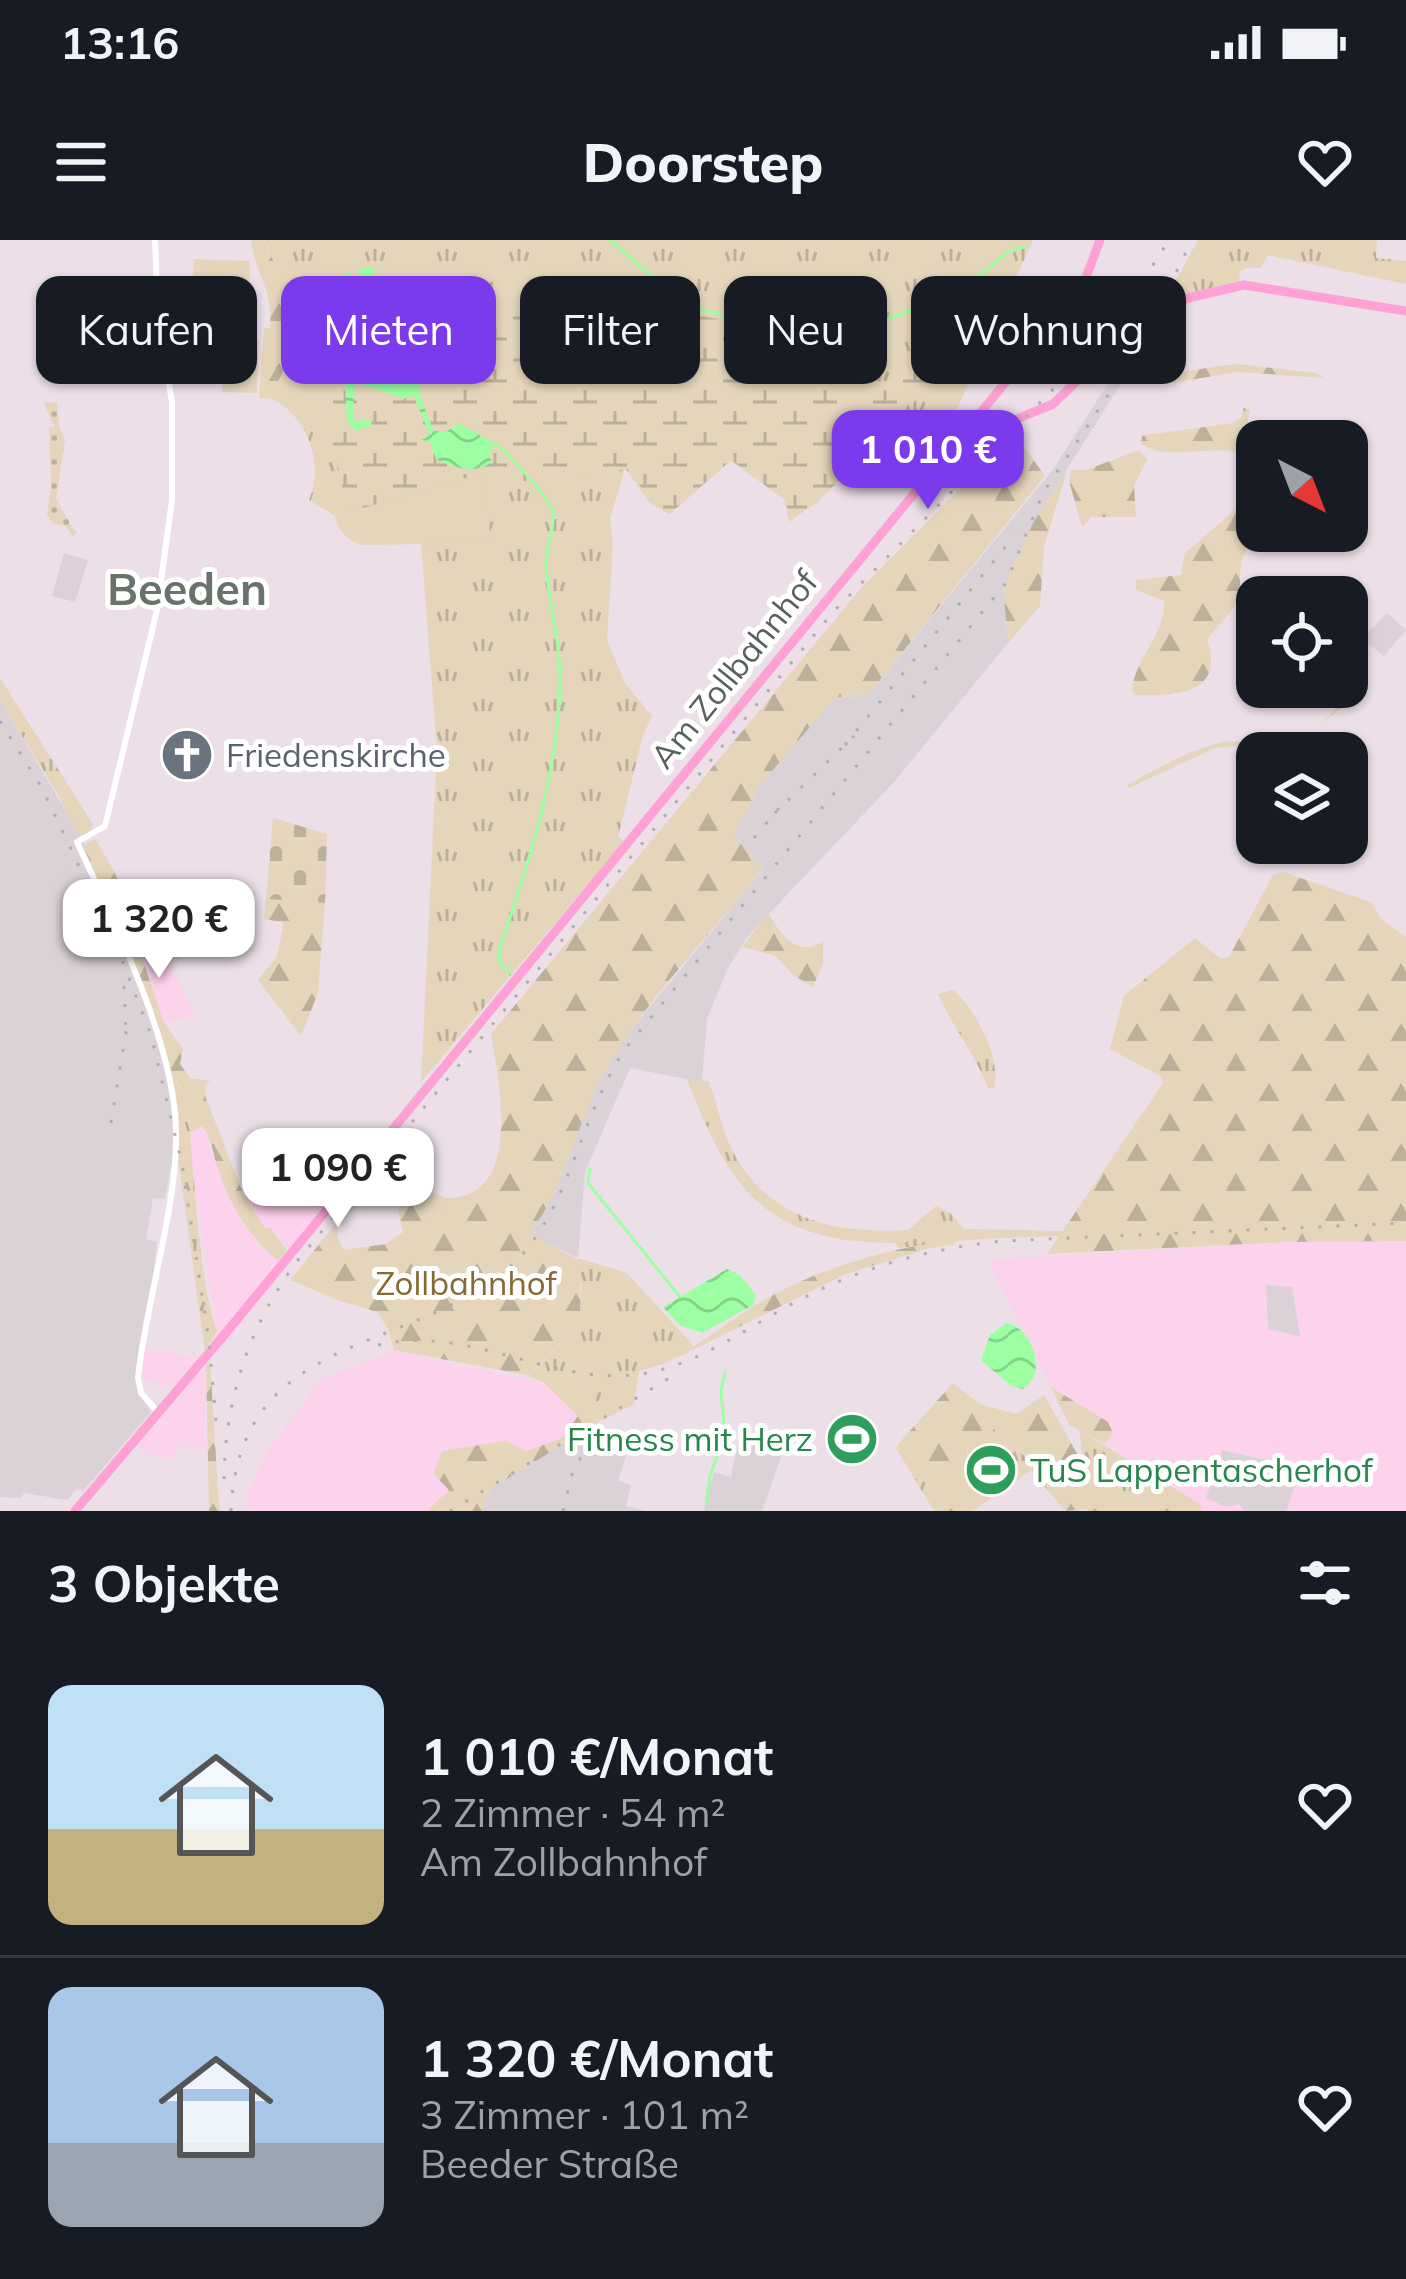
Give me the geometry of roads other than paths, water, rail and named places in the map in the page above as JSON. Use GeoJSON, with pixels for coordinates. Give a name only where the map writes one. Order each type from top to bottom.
{"type":"FeatureCollection","features":[{"type":"Feature","properties":{"kind":"main road","name":"Am Zollbahnhof"},"geometry":{"type":"LineString","coordinates":[[75,1511],[1037,344],[1080,288],[1100,240]]}},
{"type":"Feature","properties":{"kind":"main road"},"geometry":{"type":"LineString","coordinates":[[956,442],[976,440],[1036,414],[1069,392],[1121,324],[1145,308],[1244,285],[1406,311]]}},
{"type":"Feature","properties":{"kind":"main road"},"geometry":{"type":"LineString","coordinates":[[935,468],[998,427]]}},
{"type":"Feature","properties":{"kind":"main road"},"geometry":{"type":"LineString","coordinates":[[967,429],[976,440]]}},
{"type":"Feature","properties":{"kind":"main road"},"geometry":{"type":"LineString","coordinates":[[956,442],[965,452]]}},
{"type":"Feature","properties":{"kind":"street"},"geometry":{"type":"LineString","coordinates":[[155,240],[158,317],[172,401],[170,522],[157,610],[105,826],[80,841],[136,977],[164,1064],[175,1118],[172,1169],[138,1378],[141,1393],[158,1412]]}},
{"type":"Feature","properties":{"kind":"water"},"geometry":{"type":"Polygon","coordinates":[[[373,267],[374,276],[359,276],[359,269],[373,267]]]}},
{"type":"Feature","properties":{"kind":"water"},"geometry":{"type":"Polygon","coordinates":[[[355,384],[353,421],[370,420],[372,424],[357,431],[347,422],[345,387],[355,384]]]}},
{"type":"Feature","properties":{"kind":"water"},"geometry":{"type":"Polygon","coordinates":[[[361,384],[419,384],[434,431],[446,432],[458,423],[494,443],[489,458],[493,461],[465,469],[436,459],[430,442],[421,439],[430,434],[413,395],[404,399],[361,384]]]}},
{"type":"Feature","properties":{"kind":"water"},"geometry":{"type":"Polygon","coordinates":[[[727,1269],[740,1275],[756,1295],[753,1305],[702,1333],[679,1325],[663,1307],[727,1269]]]}},
{"type":"Feature","properties":{"kind":"water"},"geometry":{"type":"Polygon","coordinates":[[[1006,1323],[1024,1333],[1034,1352],[1035,1373],[1023,1389],[1011,1386],[981,1360],[990,1335],[1006,1323]]]}},
{"type":"Feature","properties":{"kind":"waterway"},"geometry":{"type":"LineString","coordinates":[[610,240],[694,308],[784,329],[813,348],[959,292],[1009,251],[1024,247]]}},
{"type":"Feature","properties":{"kind":"waterway"},"geometry":{"type":"LineString","coordinates":[[495,443],[553,511],[546,566],[560,669],[547,786],[499,951],[500,964],[511,973]]}},
{"type":"Feature","properties":{"kind":"waterway"},"geometry":{"type":"LineString","coordinates":[[590,1169],[588,1183],[680,1297]]}},
{"type":"Feature","properties":{"kind":"waterway"},"geometry":{"type":"LineString","coordinates":[[706,1504],[725,1434],[721,1391],[725,1372]]}},
{"type":"Feature","properties":{"kind":"railway"},"geometry":{"type":"LineString","coordinates":[[224,1479],[229,1420],[243,1363],[266,1310],[298,1260],[834,611],[1084,358],[1169,240]]}},
{"type":"Feature","properties":{"kind":"railway"},"geometry":{"type":"LineString","coordinates":[[231,1511],[241,1453],[263,1411],[294,1379],[333,1356],[464,1299],[504,1272],[526,1250],[559,1196],[609,1076],[626,1048],[1006,583],[1043,493],[1138,350],[1192,240]]}},
{"type":"Feature","properties":{"kind":"railway"},"geometry":{"type":"LineString","coordinates":[[845,745],[1015,535]]}},
{"type":"Feature","properties":{"kind":"railway"},"geometry":{"type":"LineString","coordinates":[[0,721],[42,788],[115,942],[151,1035],[182,1164],[209,1341],[217,1433]]}},
{"type":"Feature","properties":{"kind":"railway"},"geometry":{"type":"LineString","coordinates":[[775,813],[854,736]]}},
{"type":"Feature","properties":{"kind":"railway"},"geometry":{"type":"LineString","coordinates":[[754,838],[785,801]]}},
{"type":"Feature","properties":{"kind":"railway"},"geometry":{"type":"LineString","coordinates":[[124,986],[126,1034]]}},
{"type":"Feature","properties":{"kind":"railway"},"geometry":{"type":"LineString","coordinates":[[111,1123],[128,1020]]}},
{"type":"Feature","properties":{"kind":"railway"},"geometry":{"type":"LineString","coordinates":[[378,1345],[447,1342],[579,1373],[647,1373],[708,1351],[851,1277],[951,1248],[1003,1241],[1406,1223]]}},
{"type":"Feature","properties":{"kind":"railway"},"geometry":{"type":"LineString","coordinates":[[450,1511],[676,1374]]}},
{"type":"Feature","properties":{"kind":"railway"},"geometry":{"type":"LineString","coordinates":[[563,1511],[574,1467],[604,1426]]}},
{"type":"Feature","properties":{"kind":"place","name":"Friedenskirche"},"geometry":{"type":"Point","coordinates":[187,755]}},
{"type":"Feature","properties":{"kind":"place","name":"Fitness mit Herz"},"geometry":{"type":"Point","coordinates":[852,1439]}},
{"type":"Feature","properties":{"kind":"place","name":"TuS Lappentascherhof"},"geometry":{"type":"Point","coordinates":[991,1470]}},
{"type":"Feature","properties":{"kind":"district","name":"Beeden"},"geometry":{"type":"Point","coordinates":[187,589]}},
{"type":"Feature","properties":{"kind":"park label","name":"Zollbahnhof"},"geometry":{"type":"Point","coordinates":[466,1283]}}]}
